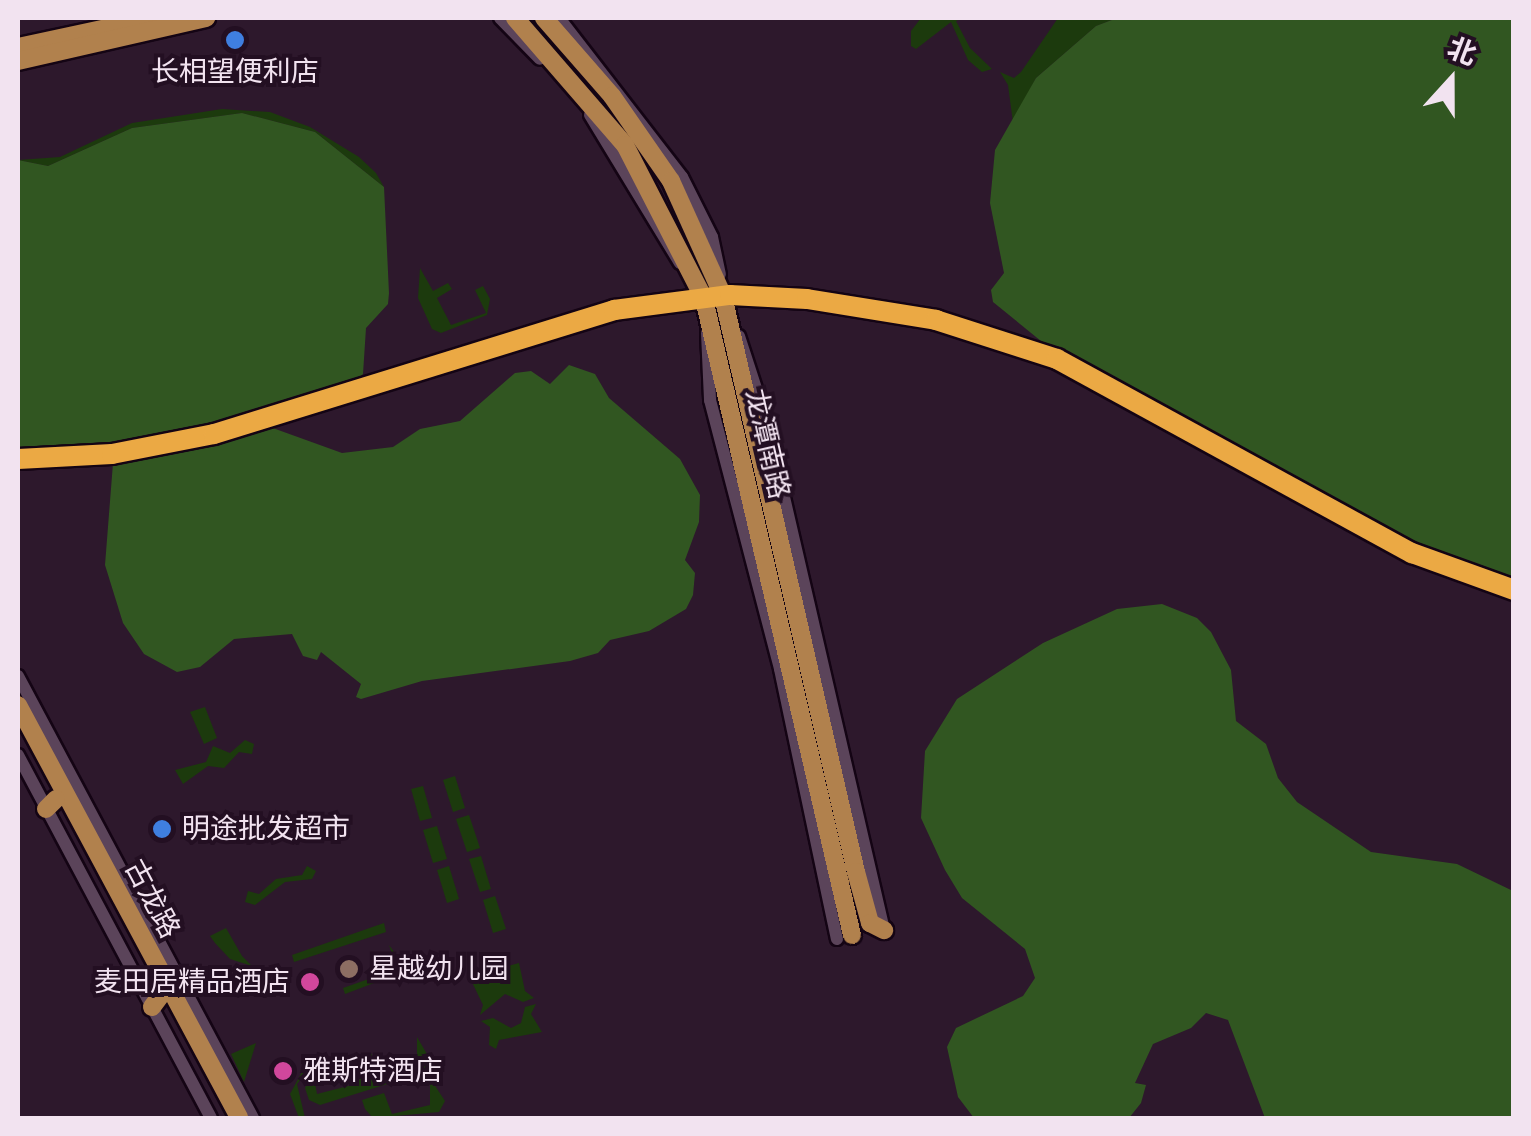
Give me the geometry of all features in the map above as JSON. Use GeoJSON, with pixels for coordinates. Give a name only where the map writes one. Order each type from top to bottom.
{"type":"FeatureCollection","features":[{"type":"Feature","properties":{"kind":"highway"},"geometry":{"type":"LineString","coordinates":[[18,459],[112,454],[214,434],[555,325],[713,298],[908,314],[1057,359],[1412,553],[1514,590]]}},
{"type":"Feature","properties":{"kind":"main road"},"geometry":{"type":"LineString","coordinates":[[18,48],[153,18]]}},
{"type":"Feature","properties":{"kind":"main road"},"geometry":{"type":"LineString","coordinates":[[18,61],[206,18]]}},
{"type":"Feature","properties":{"kind":"main road","name":"龙潭南路"},"geometry":{"type":"LineString","coordinates":[[515,18],[614,128],[681,225],[713,298],[870,924],[884,930]]}},
{"type":"Feature","properties":{"kind":"main road","name":"龙潭南路"},"geometry":{"type":"LineString","coordinates":[[544,18],[629,118],[678,196],[681,225]]}},
{"type":"Feature","properties":{"kind":"main road"},"geometry":{"type":"LineString","coordinates":[[678,196],[682,176]]}},
{"type":"Feature","properties":{"kind":"main road","name":"龙潭南路"},"geometry":{"type":"LineString","coordinates":[[730,370],[785,664],[845,937]]}},
{"type":"Feature","properties":{"kind":"main road","name":"古龙路"},"geometry":{"type":"LineString","coordinates":[[18,705],[40,734],[239,1118]]}},
{"type":"Feature","properties":{"kind":"main road","name":"古龙路"},"geometry":{"type":"LineString","coordinates":[[18,727],[51,804],[157,1001],[228,1118]]}},
{"type":"Feature","properties":{"kind":"street"},"geometry":{"type":"LineString","coordinates":[[500,18],[603,134],[713,298],[704,356],[713,412],[785,664]]}},
{"type":"Feature","properties":{"kind":"street"},"geometry":{"type":"LineString","coordinates":[[558,18],[682,176],[713,298],[766,419],[884,930]]}},
{"type":"Feature","properties":{"kind":"street"},"geometry":{"type":"LineString","coordinates":[[18,676],[40,734],[252,1118]]}},
{"type":"Feature","properties":{"kind":"street"},"geometry":{"type":"LineString","coordinates":[[18,755],[51,804]]}},
{"type":"Feature","properties":{"kind":"street"},"geometry":{"type":"LineString","coordinates":[[157,1001],[211,1118]]}},
{"type":"Feature","properties":{"kind":"green space"},"geometry":{"type":"Polygon","coordinates":[[[921,18],[962,18],[956,21],[970,48],[992,69],[982,72],[968,60],[951,22],[916,49],[911,46],[911,31],[921,18]]]}},
{"type":"Feature","properties":{"kind":"green space"},"geometry":{"type":"Polygon","coordinates":[[[1058,18],[1117,18],[1096,26],[1036,78],[1013,123],[1008,85],[1000,72],[1014,78],[1021,72],[1058,18]]]}},
{"type":"Feature","properties":{"kind":"green space"},"geometry":{"type":"Polygon","coordinates":[[[1117,18],[1513,18],[1513,584],[1460,569],[1052,350],[993,302],[991,290],[1004,273],[990,203],[995,150],[1036,78],[1096,26],[1117,18]]]}},
{"type":"Feature","properties":{"kind":"green space"},"geometry":{"type":"Polygon","coordinates":[[[222,109],[270,112],[310,127],[359,157],[384,187],[315,132],[242,113],[132,128],[48,166],[18,160],[60,157],[132,123],[222,109]]]}},
{"type":"Feature","properties":{"kind":"green space"},"geometry":{"type":"Polygon","coordinates":[[[242,113],[315,132],[384,187],[388,304],[366,328],[363,374],[352,385],[232,421],[116,445],[23,449],[18,445],[18,160],[48,166],[132,128],[242,113]]]}},
{"type":"Feature","properties":{"kind":"green space"},"geometry":{"type":"Polygon","coordinates":[[[420,268],[433,291],[448,283],[452,289],[437,298],[451,325],[486,313],[475,290],[483,286],[490,299],[487,315],[441,333],[432,329],[418,298],[420,268]]]}},
{"type":"Feature","properties":{"kind":"green space"},"geometry":{"type":"Polygon","coordinates":[[[569,365],[595,374],[609,398],[680,459],[700,495],[699,522],[685,560],[695,573],[693,595],[686,609],[649,631],[610,640],[598,653],[570,661],[422,681],[361,699],[356,697],[361,684],[321,652],[317,660],[303,656],[292,634],[234,639],[200,667],[177,672],[144,654],[123,623],[105,565],[113,463],[270,427],[342,453],[393,447],[420,429],[460,421],[515,373],[531,371],[550,384],[569,365]]]}},
{"type":"Feature","properties":{"kind":"green space"},"geometry":{"type":"Polygon","coordinates":[[[1162,604],[1197,618],[1211,632],[1231,670],[1236,721],[1266,744],[1278,778],[1297,802],[1371,852],[1457,864],[1513,891],[1513,1118],[1265,1118],[1228,1020],[1206,1013],[1191,1028],[1153,1044],[1135,1083],[1146,1085],[1141,1103],[1129,1118],[974,1118],[958,1097],[947,1047],[956,1028],[1023,996],[1035,978],[1025,949],[962,898],[945,870],[921,818],[925,751],[957,699],[1043,643],[1117,609],[1162,604]]]}},
{"type":"Feature","properties":{"kind":"green space"},"geometry":{"type":"Polygon","coordinates":[[[205,707],[217,738],[204,744],[190,712],[205,707]]]}},
{"type":"Feature","properties":{"kind":"green space"},"geometry":{"type":"Polygon","coordinates":[[[245,740],[254,744],[252,754],[239,752],[224,768],[208,766],[183,784],[175,770],[206,762],[213,746],[230,753],[245,740]]]}},
{"type":"Feature","properties":{"kind":"green space"},"geometry":{"type":"Polygon","coordinates":[[[455,776],[465,808],[453,812],[443,780],[455,776]]]}},
{"type":"Feature","properties":{"kind":"green space"},"geometry":{"type":"Polygon","coordinates":[[[423,786],[432,818],[420,821],[411,789],[423,786]]]}},
{"type":"Feature","properties":{"kind":"green space"},"geometry":{"type":"Polygon","coordinates":[[[469,815],[480,848],[467,852],[456,819],[469,815]]]}},
{"type":"Feature","properties":{"kind":"green space"},"geometry":{"type":"Polygon","coordinates":[[[437,826],[447,859],[433,863],[423,830],[437,826]]]}},
{"type":"Feature","properties":{"kind":"green space"},"geometry":{"type":"Polygon","coordinates":[[[481,856],[491,889],[480,892],[469,859],[481,856]]]}},
{"type":"Feature","properties":{"kind":"green space"},"geometry":{"type":"Polygon","coordinates":[[[307,866],[316,871],[312,879],[285,882],[255,905],[245,902],[248,891],[259,894],[276,879],[302,875],[307,866]]]}},
{"type":"Feature","properties":{"kind":"green space"},"geometry":{"type":"Polygon","coordinates":[[[449,866],[459,899],[447,903],[437,870],[449,866]]]}},
{"type":"Feature","properties":{"kind":"green space"},"geometry":{"type":"Polygon","coordinates":[[[495,896],[506,929],[493,933],[483,900],[495,896]]]}},
{"type":"Feature","properties":{"kind":"green space"},"geometry":{"type":"Polygon","coordinates":[[[384,923],[386,932],[294,962],[292,955],[384,923]]]}},
{"type":"Feature","properties":{"kind":"green space"},"geometry":{"type":"Polygon","coordinates":[[[226,928],[252,966],[230,959],[210,936],[226,928]]]}},
{"type":"Feature","properties":{"kind":"green space"},"geometry":{"type":"Polygon","coordinates":[[[389,945],[403,964],[398,974],[345,994],[343,988],[397,969],[389,945]]]}},
{"type":"Feature","properties":{"kind":"green space"},"geometry":{"type":"Polygon","coordinates":[[[519,963],[525,991],[534,998],[523,1002],[505,994],[480,1015],[483,1005],[470,978],[486,972],[498,982],[504,967],[519,963]]]}},
{"type":"Feature","properties":{"kind":"green space"},"geometry":{"type":"Polygon","coordinates":[[[536,1004],[531,1014],[542,1032],[499,1040],[496,1049],[489,1045],[490,1027],[481,1021],[493,1018],[511,1028],[521,1023],[525,1007],[536,1004]]]}},
{"type":"Feature","properties":{"kind":"green space"},"geometry":{"type":"Polygon","coordinates":[[[417,1037],[431,1061],[426,1072],[320,1105],[309,1100],[305,1088],[313,1072],[317,1094],[356,1084],[360,1079],[349,1059],[371,1053],[378,1073],[417,1064],[417,1037]]]}},
{"type":"Feature","properties":{"kind":"green space"},"geometry":{"type":"Polygon","coordinates":[[[256,1043],[244,1082],[231,1054],[256,1043]]]}},
{"type":"Feature","properties":{"kind":"green space"},"geometry":{"type":"Polygon","coordinates":[[[311,1055],[314,1063],[297,1084],[305,1118],[299,1118],[290,1094],[311,1055]]]}},
{"type":"Feature","properties":{"kind":"green space"},"geometry":{"type":"Polygon","coordinates":[[[430,1078],[445,1101],[439,1112],[373,1118],[365,1109],[362,1100],[384,1093],[392,1114],[430,1105],[430,1078]]]}},
{"type":"Feature","properties":{"kind":"place","name":"长相望便利店"},"geometry":{"type":"Point","coordinates":[235,40]}},
{"type":"Feature","properties":{"kind":"place","name":"明途批发超市"},"geometry":{"type":"Point","coordinates":[162,829]}},
{"type":"Feature","properties":{"kind":"place","name":"星越幼儿园"},"geometry":{"type":"Point","coordinates":[349,969]}},
{"type":"Feature","properties":{"kind":"place","name":"麦田居精品酒店"},"geometry":{"type":"Point","coordinates":[310,982]}},
{"type":"Feature","properties":{"kind":"place","name":"雅斯特酒店"},"geometry":{"type":"Point","coordinates":[283,1071]}}]}
